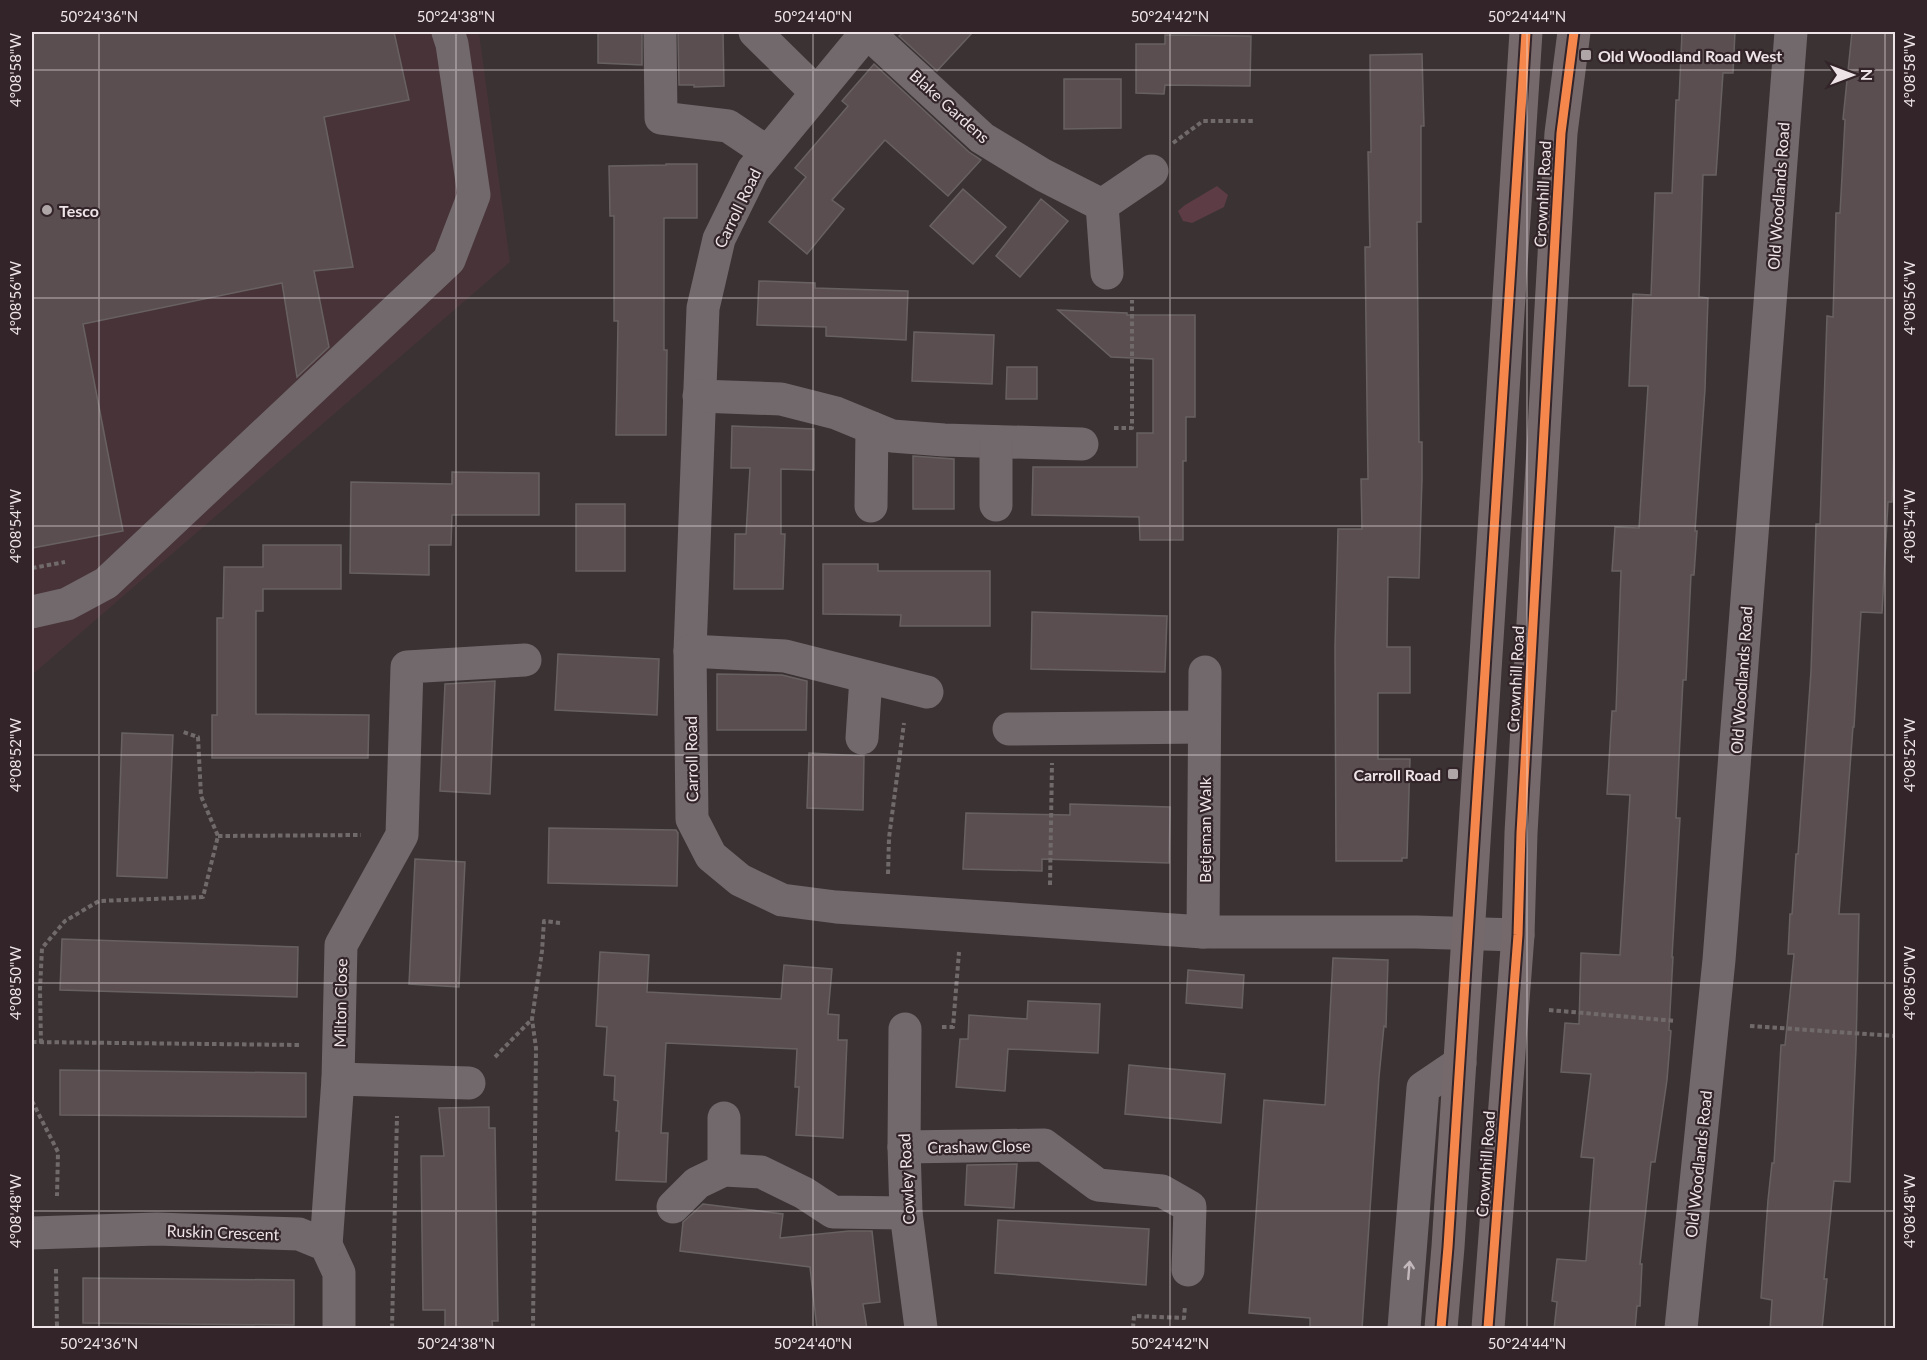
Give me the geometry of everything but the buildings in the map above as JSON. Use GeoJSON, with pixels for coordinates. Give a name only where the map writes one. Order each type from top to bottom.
{"type":"FeatureCollection","features":[{"type":"Feature","properties":{"kind":"main road","name":"Crownhill Road"},"geometry":{"type":"LineString","coordinates":[[1441,1329],[1526,32]]}},
{"type":"Feature","properties":{"kind":"main road","name":"Crownhill Road"},"geometry":{"type":"LineString","coordinates":[[1488,1329],[1518,935],[1521,821],[1560,145],[1574,32]]}},
{"type":"Feature","properties":{"kind":"street"},"geometry":{"type":"LineString","coordinates":[[32,612],[67,604],[106,583],[449,260],[474,195],[452,44],[448,32]]}},
{"type":"Feature","properties":{"kind":"street"},"geometry":{"type":"LineString","coordinates":[[755,32],[816,92]]}},
{"type":"Feature","properties":{"kind":"street","name":"Carroll Road"},"geometry":{"type":"LineString","coordinates":[[867,32],[753,170],[718,239],[703,308],[690,651],[692,819],[711,856],[740,880],[782,900],[836,907],[1203,932],[1518,935]]}},
{"type":"Feature","properties":{"kind":"street","name":"Blake Gardens"},"geometry":{"type":"LineString","coordinates":[[867,32],[982,138],[1043,175],[1102,205]]}},
{"type":"Feature","properties":{"kind":"street","name":"Old Woodlands Road"},"geometry":{"type":"LineString","coordinates":[[1681,1329],[1712,1024],[1791,32]]}},
{"type":"Feature","properties":{"kind":"street"},"geometry":{"type":"LineString","coordinates":[[660,34],[661,118],[728,126],[767,152]]}},
{"type":"Feature","properties":{"kind":"street"},"geometry":{"type":"LineString","coordinates":[[1107,273],[1102,205],[1152,171]]}},
{"type":"Feature","properties":{"kind":"street"},"geometry":{"type":"LineString","coordinates":[[699,396],[781,399],[836,413],[892,436],[1082,444]]}},
{"type":"Feature","properties":{"kind":"street"},"geometry":{"type":"LineString","coordinates":[[871,506],[872,428]]}},
{"type":"Feature","properties":{"kind":"street"},"geometry":{"type":"LineString","coordinates":[[996,442],[996,505]]}},
{"type":"Feature","properties":{"kind":"street"},"geometry":{"type":"LineString","coordinates":[[690,651],[785,656],[920,690]]}},
{"type":"Feature","properties":{"kind":"street","name":"Milton Close"},"geometry":{"type":"LineString","coordinates":[[326,1245],[338,1079],[341,945],[402,835],[407,667],[525,660]]}},
{"type":"Feature","properties":{"kind":"street","name":"Betjeman Walk"},"geometry":{"type":"LineString","coordinates":[[1203,932],[1204,672]]}},
{"type":"Feature","properties":{"kind":"street"},"geometry":{"type":"LineString","coordinates":[[862,738],[866,676]]}},
{"type":"Feature","properties":{"kind":"street"},"geometry":{"type":"LineString","coordinates":[[1009,729],[1204,728]]}},
{"type":"Feature","properties":{"kind":"street","name":"Cowley Road"},"geometry":{"type":"LineString","coordinates":[[905,1029],[906,1213],[921,1329]]}},
{"type":"Feature","properties":{"kind":"street"},"geometry":{"type":"LineString","coordinates":[[1404,1329],[1423,1088],[1460,1063]]}},
{"type":"Feature","properties":{"kind":"street"},"geometry":{"type":"LineString","coordinates":[[338,1079],[469,1083]]}},
{"type":"Feature","properties":{"kind":"street"},"geometry":{"type":"LineString","coordinates":[[724,1118],[724,1170]]}},
{"type":"Feature","properties":{"kind":"street","name":"Crashaw Close"},"geometry":{"type":"LineString","coordinates":[[904,1147],[1044,1145],[1098,1185],[1162,1191],[1190,1207],[1188,1270]]}},
{"type":"Feature","properties":{"kind":"street"},"geometry":{"type":"LineString","coordinates":[[673,1207],[697,1183],[724,1170],[761,1172],[804,1193],[833,1212],[906,1213]]}},
{"type":"Feature","properties":{"kind":"street","name":"Ruskin Crescent"},"geometry":{"type":"LineString","coordinates":[[44,1233],[157,1229],[299,1234],[326,1245]]}},
{"type":"Feature","properties":{"kind":"street"},"geometry":{"type":"LineString","coordinates":[[326,1245],[339,1273],[339,1329]]}},
{"type":"Feature","properties":{"kind":"path"},"geometry":{"type":"LineString","coordinates":[[1152,171],[1148,162],[1203,121],[1255,121]]}},
{"type":"Feature","properties":{"kind":"path"},"geometry":{"type":"LineString","coordinates":[[1082,444],[1082,428],[1132,428],[1132,274],[1107,273]]}},
{"type":"Feature","properties":{"kind":"path"},"geometry":{"type":"LineString","coordinates":[[888,872],[889,838],[902,735],[920,690]]}},
{"type":"Feature","properties":{"kind":"path"},"geometry":{"type":"LineString","coordinates":[[1050,921],[1052,728]]}},
{"type":"Feature","properties":{"kind":"path"},"geometry":{"type":"LineString","coordinates":[[41,1042],[42,948],[65,921],[99,901],[203,897],[218,836],[201,796],[198,737],[183,732]]}},
{"type":"Feature","properties":{"kind":"path"},"geometry":{"type":"LineString","coordinates":[[218,836],[402,835]]}},
{"type":"Feature","properties":{"kind":"path"},"geometry":{"type":"LineString","coordinates":[[905,1029],[952,1026],[963,915]]}},
{"type":"Feature","properties":{"kind":"path"},"geometry":{"type":"LineString","coordinates":[[533,1329],[536,1048],[532,1019],[544,921],[560,923]]}},
{"type":"Feature","properties":{"kind":"path"},"geometry":{"type":"LineString","coordinates":[[1512,1007],[1712,1024],[1896,1036]]}},
{"type":"Feature","properties":{"kind":"path"},"geometry":{"type":"LineString","coordinates":[[469,1083],[532,1019]]}},
{"type":"Feature","properties":{"kind":"path"},"geometry":{"type":"LineString","coordinates":[[32,1042],[339,1045]]}},
{"type":"Feature","properties":{"kind":"path"},"geometry":{"type":"LineString","coordinates":[[392,1329],[398,1081]]}},
{"type":"Feature","properties":{"kind":"path"},"geometry":{"type":"LineString","coordinates":[[32,1101],[58,1152],[44,1233],[57,1329]]}},
{"type":"Feature","properties":{"kind":"path"},"geometry":{"type":"LineString","coordinates":[[1133,1329],[1134,1316],[1184,1318],[1188,1270]]}},
{"type":"Feature","properties":{"kind":"shaded area"},"geometry":{"type":"Polygon","coordinates":[[[32,32],[479,32],[510,262],[32,675],[32,32]]]}},
{"type":"Feature","properties":{"kind":"shaded area"},"geometry":{"type":"Polygon","coordinates":[[[1217,186],[1228,195],[1224,207],[1192,223],[1183,221],[1178,211],[1217,186]]]}},
{"type":"Feature","properties":{"kind":"cycle path"},"geometry":{"type":"LineString","coordinates":[[1441,1328],[1526,32]]}},
{"type":"Feature","properties":{"kind":"cycle path"},"geometry":{"type":"LineString","coordinates":[[1488,1328],[1518,935],[1521,833],[1561,133],[1574,32]]}},
{"type":"Feature","properties":{"kind":"place","name":"Old Woodland Road West"},"geometry":{"type":"Point","coordinates":[1586,55]}},
{"type":"Feature","properties":{"kind":"place","name":"Tesco"},"geometry":{"type":"Point","coordinates":[47,210]}},
{"type":"Feature","properties":{"kind":"place","name":"Carroll Road"},"geometry":{"type":"Point","coordinates":[1453,774]}}]}
